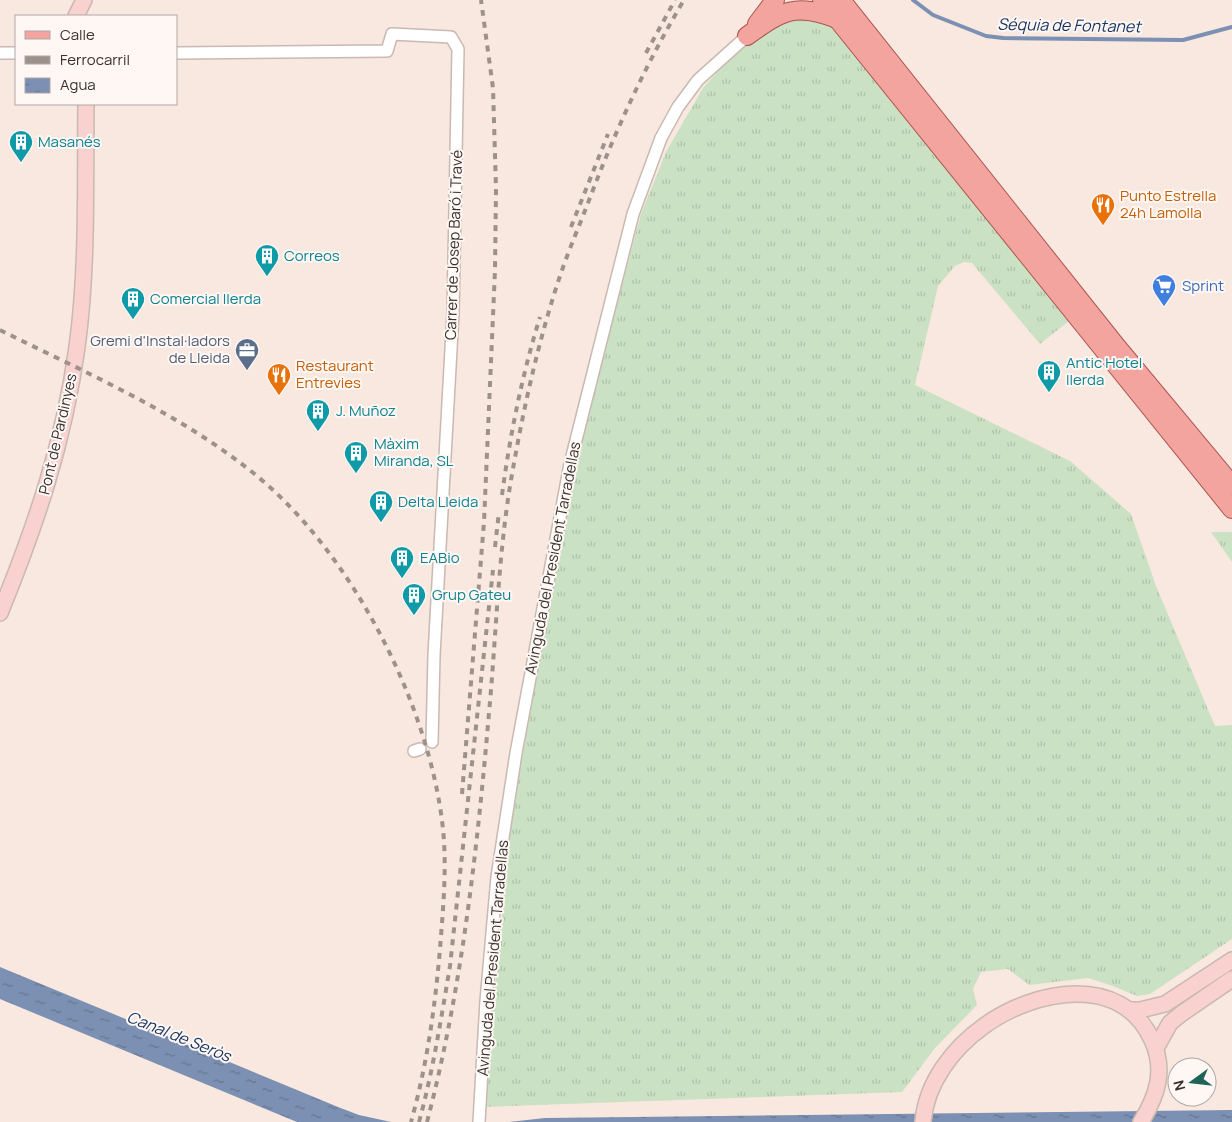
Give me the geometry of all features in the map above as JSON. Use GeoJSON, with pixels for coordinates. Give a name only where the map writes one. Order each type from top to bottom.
{"type":"FeatureCollection","features":[{"type":"Feature","properties":{"kind":"main road"},"geometry":{"type":"LineString","coordinates":[[77,15],[85,0]]}},
{"type":"Feature","properties":{"kind":"main road"},"geometry":{"type":"LineString","coordinates":[[85,0],[90,15]]}},
{"type":"Feature","properties":{"kind":"main road"},"geometry":{"type":"LineString","coordinates":[[747,36],[775,0]]}},
{"type":"Feature","properties":{"kind":"main road"},"geometry":{"type":"LineString","coordinates":[[822,0],[1232,509]]}},
{"type":"Feature","properties":{"kind":"main road"},"geometry":{"type":"LineString","coordinates":[[841,0],[1117,347],[1232,485]]}},
{"type":"Feature","properties":{"kind":"main road"},"geometry":{"type":"LineString","coordinates":[[747,36],[774,17],[787,12],[800,10],[818,12],[837,19]]}},
{"type":"Feature","properties":{"kind":"main road","name":"Pont de Pardinyes"},"geometry":{"type":"LineString","coordinates":[[0,613],[39,513],[63,424],[77,346],[85,247],[86,105]]}},
{"type":"Feature","properties":{"kind":"main road"},"geometry":{"type":"LineString","coordinates":[[1129,1010],[1140,1010],[1165,1004],[1232,960]]}},
{"type":"Feature","properties":{"kind":"main road"},"geometry":{"type":"LineString","coordinates":[[1156,1048],[1170,1023],[1232,979]]}},
{"type":"Feature","properties":{"kind":"main road"},"geometry":{"type":"LineString","coordinates":[[923,1122],[927,1098],[939,1074],[968,1039],[1001,1015],[1046,998],[1067,994],[1100,996],[1116,1002],[1129,1010],[1143,1024],[1156,1048],[1158,1078],[1156,1096],[1141,1122]]}},
{"type":"Feature","properties":{"kind":"street","name":"Carrer de Josep Baró i Travé"},"geometry":{"type":"LineString","coordinates":[[178,53],[387,51],[392,34],[451,37],[458,49],[453,313],[434,655],[432,742]]}},
{"type":"Feature","properties":{"kind":"street","name":"Avinguda del President Tarradellas"},"geometry":{"type":"LineString","coordinates":[[479,1120],[486,1001],[497,877],[516,753],[572,455],[633,214],[661,138],[678,107],[698,80],[747,36]]}},
{"type":"Feature","properties":{"kind":"street"},"geometry":{"type":"LineString","coordinates":[[0,53],[15,53]]}},
{"type":"Feature","properties":{"kind":"green space"},"geometry":{"type":"Polygon","coordinates":[[[787,15],[824,19],[835,29],[1069,321],[1040,344],[972,263],[964,262],[955,266],[938,286],[915,385],[1070,461],[1131,514],[1156,586],[1215,726],[1232,725],[1232,939],[1150,994],[1137,996],[1088,978],[1029,985],[1008,969],[981,972],[973,989],[977,1005],[935,1048],[902,1092],[483,1107],[513,804],[525,722],[575,459],[641,214],[666,152],[703,88],[752,34],[787,15]]]}},
{"type":"Feature","properties":{"kind":"green space"},"geometry":{"type":"Polygon","coordinates":[[[1211,532],[1232,532],[1232,562],[1211,532]]]}},
{"type":"Feature","properties":{"kind":"water"},"geometry":{"type":"Polygon","coordinates":[[[0,967],[338,1107],[359,1115],[391,1122],[297,1122],[0,999],[0,967]]]}},
{"type":"Feature","properties":{"kind":"water"},"geometry":{"type":"Polygon","coordinates":[[[1232,1110],[1232,1122],[509,1122],[545,1118],[1232,1110]]]}},
{"type":"Feature","properties":{"kind":"waterway","name":"Séquia de Fontanet"},"geometry":{"type":"LineString","coordinates":[[913,0],[933,15],[986,36],[1003,38],[1183,40],[1232,27]]}},
{"type":"Feature","properties":{"kind":"railway"},"geometry":{"type":"LineString","coordinates":[[462,794],[484,522],[495,270],[496,189],[493,88],[481,0]]}},
{"type":"Feature","properties":{"kind":"railway"},"geometry":{"type":"LineString","coordinates":[[646,53],[675,0]]}},
{"type":"Feature","properties":{"kind":"railway"},"geometry":{"type":"LineString","coordinates":[[427,1122],[450,1021],[467,919],[484,765],[506,514],[531,380],[560,276],[601,170],[645,71],[684,0]]}},
{"type":"Feature","properties":{"kind":"railway"},"geometry":{"type":"LineString","coordinates":[[571,227],[608,134]]}},
{"type":"Feature","properties":{"kind":"railway"},"geometry":{"type":"LineString","coordinates":[[502,495],[517,405],[540,317]]}},
{"type":"Feature","properties":{"kind":"railway"},"geometry":{"type":"LineString","coordinates":[[0,330],[100,379],[165,414],[227,453],[257,476],[292,509],[325,547],[355,590],[381,636],[404,684],[422,733],[435,782],[444,844],[445,874],[436,992],[426,1058],[411,1122]]}},
{"type":"Feature","properties":{"kind":"railway"},"geometry":{"type":"LineString","coordinates":[[495,547],[499,512]]}},
{"type":"Feature","properties":{"kind":"railway"},"geometry":{"type":"LineString","coordinates":[[419,1122],[433,1064],[450,966],[493,570]]}},
{"type":"Feature","properties":{"kind":"place","name":"Masanés"},"geometry":{"type":"Point","coordinates":[21,163]}},
{"type":"Feature","properties":{"kind":"place","name":"Punto Estrella 24h Lamolla"},"geometry":{"type":"Point","coordinates":[1103,226]}},
{"type":"Feature","properties":{"kind":"place","name":"Correos"},"geometry":{"type":"Point","coordinates":[267,277]}},
{"type":"Feature","properties":{"kind":"place","name":"Sprint"},"geometry":{"type":"Point","coordinates":[1164,307]}},
{"type":"Feature","properties":{"kind":"place","name":"Comercial Ilerda"},"geometry":{"type":"Point","coordinates":[133,320]}},
{"type":"Feature","properties":{"kind":"place","name":"Gremi d'Instal·ladors de Lleida"},"geometry":{"type":"Point","coordinates":[247,371]}},
{"type":"Feature","properties":{"kind":"place","name":"Antic Hotel Ilerda"},"geometry":{"type":"Point","coordinates":[1049,393]}},
{"type":"Feature","properties":{"kind":"place","name":"Restaurant Entrevies"},"geometry":{"type":"Point","coordinates":[279,396]}},
{"type":"Feature","properties":{"kind":"place","name":"J. Muñoz"},"geometry":{"type":"Point","coordinates":[318,432]}},
{"type":"Feature","properties":{"kind":"place","name":"Màxim Miranda, SL"},"geometry":{"type":"Point","coordinates":[356,474]}},
{"type":"Feature","properties":{"kind":"place","name":"Delta Lleida"},"geometry":{"type":"Point","coordinates":[381,523]}},
{"type":"Feature","properties":{"kind":"place","name":"EABio"},"geometry":{"type":"Point","coordinates":[402,579]}},
{"type":"Feature","properties":{"kind":"place","name":"Grup Gateu"},"geometry":{"type":"Point","coordinates":[414,616]}},
{"type":"Feature","properties":{"kind":"water label","name":"Canal de Seròs"},"geometry":{"type":"Point","coordinates":[179,1036]}}]}
